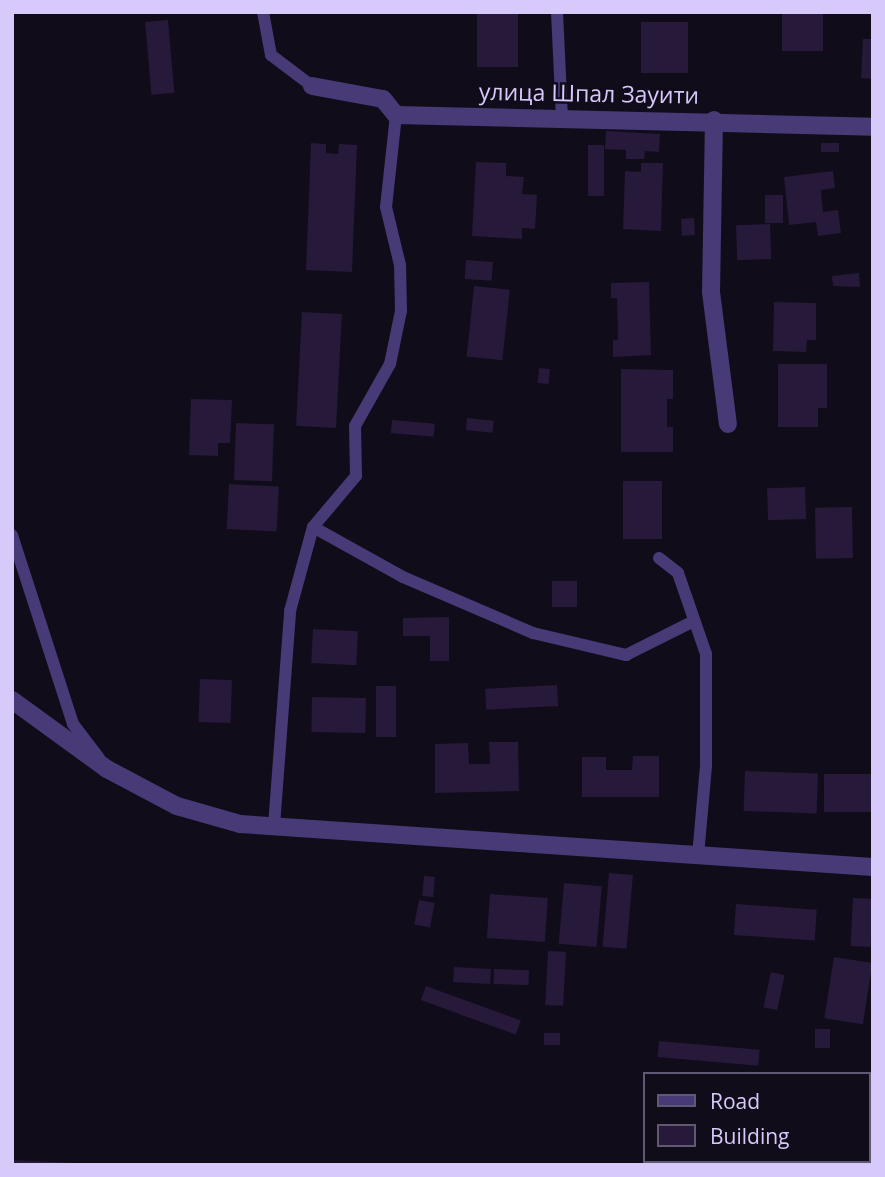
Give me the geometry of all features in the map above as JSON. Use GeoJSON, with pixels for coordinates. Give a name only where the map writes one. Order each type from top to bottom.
{"type":"FeatureCollection","features":[{"type":"Feature","properties":{"kind":"street"},"geometry":{"type":"LineString","coordinates":[[312,86],[383,99],[396,114]]}},
{"type":"Feature","properties":{"kind":"street","name":"улица Шпал Зауити"},"geometry":{"type":"LineString","coordinates":[[396,114],[714,120],[873,127]]}},
{"type":"Feature","properties":{"kind":"street"},"geometry":{"type":"LineString","coordinates":[[714,120],[711,292],[728,424]]}},
{"type":"Feature","properties":{"kind":"street"},"geometry":{"type":"LineString","coordinates":[[12,699],[107,769],[177,806],[240,824],[873,867]]}},
{"type":"Feature","properties":{"kind":"lane"},"geometry":{"type":"LineString","coordinates":[[263,12],[271,55],[312,86]]}},
{"type":"Feature","properties":{"kind":"lane"},"geometry":{"type":"LineString","coordinates":[[557,12],[562,117]]}},
{"type":"Feature","properties":{"kind":"lane"},"geometry":{"type":"LineString","coordinates":[[274,826],[290,611],[313,527],[356,476],[355,426],[390,364],[401,311],[400,265],[386,207],[396,114]]}},
{"type":"Feature","properties":{"kind":"lane"},"geometry":{"type":"LineString","coordinates":[[313,527],[403,576],[533,633],[626,655],[692,622]]}},
{"type":"Feature","properties":{"kind":"lane"},"geometry":{"type":"LineString","coordinates":[[12,534],[73,724],[107,769]]}},
{"type":"Feature","properties":{"kind":"lane"},"geometry":{"type":"LineString","coordinates":[[659,558],[678,573],[692,622],[706,654],[706,766],[698,855]]}},
{"type":"Feature","properties":{"kind":"building"},"geometry":{"type":"Polygon","coordinates":[[[477,12],[518,12],[518,67],[477,67],[477,12]]]}},
{"type":"Feature","properties":{"kind":"building"},"geometry":{"type":"Polygon","coordinates":[[[782,12],[823,12],[823,51],[782,51],[782,12]]]}},
{"type":"Feature","properties":{"kind":"building"},"geometry":{"type":"Polygon","coordinates":[[[168,20],[174,93],[151,95],[145,22],[168,20]]]}},
{"type":"Feature","properties":{"kind":"building"},"geometry":{"type":"Polygon","coordinates":[[[641,22],[688,22],[688,73],[641,73],[641,22]]]}},
{"type":"Feature","properties":{"kind":"building"},"geometry":{"type":"Polygon","coordinates":[[[863,39],[873,39],[873,79],[861,78],[863,39]]]}},
{"type":"Feature","properties":{"kind":"building"},"geometry":{"type":"Polygon","coordinates":[[[606,131],[660,134],[659,152],[645,151],[644,159],[626,159],[626,150],[605,149],[606,131]]]}},
{"type":"Feature","properties":{"kind":"building"},"geometry":{"type":"Polygon","coordinates":[[[311,143],[326,144],[326,153],[338,154],[339,144],[357,145],[352,272],[306,270],[311,143]]]}},
{"type":"Feature","properties":{"kind":"building"},"geometry":{"type":"Polygon","coordinates":[[[821,143],[839,143],[839,152],[821,152],[821,143]]]}},
{"type":"Feature","properties":{"kind":"building"},"geometry":{"type":"Polygon","coordinates":[[[588,145],[604,145],[604,196],[588,196],[588,145]]]}},
{"type":"Feature","properties":{"kind":"building"},"geometry":{"type":"Polygon","coordinates":[[[476,162],[506,163],[506,176],[524,177],[522,194],[537,195],[535,229],[522,228],[522,239],[472,236],[476,162]]]}},
{"type":"Feature","properties":{"kind":"building"},"geometry":{"type":"Polygon","coordinates":[[[641,163],[663,163],[661,231],[623,229],[625,171],[641,172],[641,163]]]}},
{"type":"Feature","properties":{"kind":"building"},"geometry":{"type":"Polygon","coordinates":[[[833,171],[835,188],[821,190],[823,212],[838,210],[841,233],[818,236],[816,222],[789,225],[784,177],[833,171]]]}},
{"type":"Feature","properties":{"kind":"building"},"geometry":{"type":"Polygon","coordinates":[[[765,195],[783,195],[783,223],[765,223],[765,195]]]}},
{"type":"Feature","properties":{"kind":"building"},"geometry":{"type":"Polygon","coordinates":[[[694,218],[695,235],[682,236],[681,219],[694,218]]]}},
{"type":"Feature","properties":{"kind":"building"},"geometry":{"type":"Polygon","coordinates":[[[770,224],[771,259],[737,260],[736,225],[770,224]]]}},
{"type":"Feature","properties":{"kind":"building"},"geometry":{"type":"Polygon","coordinates":[[[466,260],[493,262],[492,281],[465,279],[466,260]]]}},
{"type":"Feature","properties":{"kind":"building"},"geometry":{"type":"Polygon","coordinates":[[[859,273],[860,287],[833,286],[832,276],[859,273]]]}},
{"type":"Feature","properties":{"kind":"building"},"geometry":{"type":"Polygon","coordinates":[[[649,282],[651,355],[613,357],[613,340],[618,340],[617,298],[611,298],[611,283],[649,282]]]}},
{"type":"Feature","properties":{"kind":"building"},"geometry":{"type":"Polygon","coordinates":[[[474,286],[510,290],[502,360],[467,357],[474,286]]]}},
{"type":"Feature","properties":{"kind":"building"},"geometry":{"type":"Polygon","coordinates":[[[774,302],[816,303],[816,340],[807,340],[806,352],[773,351],[774,302]]]}},
{"type":"Feature","properties":{"kind":"building"},"geometry":{"type":"Polygon","coordinates":[[[302,312],[342,314],[336,428],[296,426],[302,312]]]}},
{"type":"Feature","properties":{"kind":"building"},"geometry":{"type":"Polygon","coordinates":[[[778,364],[827,364],[827,408],[818,408],[818,427],[778,427],[778,364]]]}},
{"type":"Feature","properties":{"kind":"building"},"geometry":{"type":"Polygon","coordinates":[[[539,368],[550,369],[549,384],[538,383],[539,368]]]}},
{"type":"Feature","properties":{"kind":"building"},"geometry":{"type":"Polygon","coordinates":[[[621,369],[673,370],[673,399],[667,399],[667,427],[673,427],[673,452],[621,452],[621,369]]]}},
{"type":"Feature","properties":{"kind":"building"},"geometry":{"type":"Polygon","coordinates":[[[191,399],[232,400],[230,443],[218,443],[218,456],[189,455],[191,399]]]}},
{"type":"Feature","properties":{"kind":"building"},"geometry":{"type":"Polygon","coordinates":[[[467,418],[494,421],[493,433],[466,430],[467,418]]]}},
{"type":"Feature","properties":{"kind":"building"},"geometry":{"type":"Polygon","coordinates":[[[392,420],[435,424],[434,437],[391,433],[392,420]]]}},
{"type":"Feature","properties":{"kind":"building"},"geometry":{"type":"Polygon","coordinates":[[[236,423],[274,424],[272,481],[234,480],[236,423]]]}},
{"type":"Feature","properties":{"kind":"building"},"geometry":{"type":"Polygon","coordinates":[[[623,481],[662,481],[662,539],[623,539],[623,481]]]}},
{"type":"Feature","properties":{"kind":"building"},"geometry":{"type":"Polygon","coordinates":[[[229,484],[279,487],[277,532],[227,529],[229,484]]]}},
{"type":"Feature","properties":{"kind":"building"},"geometry":{"type":"Polygon","coordinates":[[[805,487],[806,519],[768,520],[767,488],[805,487]]]}},
{"type":"Feature","properties":{"kind":"building"},"geometry":{"type":"Polygon","coordinates":[[[852,507],[853,558],[816,559],[815,508],[852,507]]]}},
{"type":"Feature","properties":{"kind":"building"},"geometry":{"type":"Polygon","coordinates":[[[552,581],[577,581],[577,607],[552,607],[552,581]]]}},
{"type":"Feature","properties":{"kind":"building"},"geometry":{"type":"Polygon","coordinates":[[[449,617],[449,661],[430,661],[430,636],[403,636],[403,618],[449,617]]]}},
{"type":"Feature","properties":{"kind":"building"},"geometry":{"type":"Polygon","coordinates":[[[313,629],[358,631],[356,665],[311,663],[313,629]]]}},
{"type":"Feature","properties":{"kind":"building"},"geometry":{"type":"Polygon","coordinates":[[[200,679],[232,680],[230,723],[198,722],[200,679]]]}},
{"type":"Feature","properties":{"kind":"building"},"geometry":{"type":"Polygon","coordinates":[[[557,685],[558,706],[486,710],[485,689],[557,685]]]}},
{"type":"Feature","properties":{"kind":"building"},"geometry":{"type":"Polygon","coordinates":[[[376,686],[396,686],[396,737],[376,737],[376,686]]]}},
{"type":"Feature","properties":{"kind":"building"},"geometry":{"type":"Polygon","coordinates":[[[312,697],[366,698],[365,733],[311,732],[312,697]]]}},
{"type":"Feature","properties":{"kind":"building"},"geometry":{"type":"Polygon","coordinates":[[[489,742],[518,742],[519,791],[435,793],[435,744],[468,743],[469,764],[490,764],[489,742]]]}},
{"type":"Feature","properties":{"kind":"building"},"geometry":{"type":"Polygon","coordinates":[[[633,756],[659,756],[659,797],[582,797],[582,757],[606,757],[606,770],[632,770],[633,756]]]}},
{"type":"Feature","properties":{"kind":"building"},"geometry":{"type":"Polygon","coordinates":[[[745,771],[818,774],[817,814],[744,811],[745,771]]]}},
{"type":"Feature","properties":{"kind":"building"},"geometry":{"type":"Polygon","coordinates":[[[824,774],[873,774],[873,812],[824,812],[824,774]]]}},
{"type":"Feature","properties":{"kind":"building"},"geometry":{"type":"Polygon","coordinates":[[[609,873],[633,875],[626,949],[603,947],[609,873]]]}},
{"type":"Feature","properties":{"kind":"building"},"geometry":{"type":"Polygon","coordinates":[[[424,876],[435,877],[433,897],[422,896],[424,876]]]}},
{"type":"Feature","properties":{"kind":"building"},"geometry":{"type":"Polygon","coordinates":[[[564,883],[602,886],[597,947],[559,944],[564,883]]]}},
{"type":"Feature","properties":{"kind":"building"},"geometry":{"type":"Polygon","coordinates":[[[490,894],[548,898],[545,942],[487,938],[490,894]]]}},
{"type":"Feature","properties":{"kind":"building"},"geometry":{"type":"Polygon","coordinates":[[[853,898],[873,899],[870,947],[850,946],[853,898]]]}},
{"type":"Feature","properties":{"kind":"building"},"geometry":{"type":"Polygon","coordinates":[[[419,900],[435,903],[430,928],[414,925],[419,900]]]}},
{"type":"Feature","properties":{"kind":"building"},"geometry":{"type":"Polygon","coordinates":[[[736,904],[817,910],[815,941],[734,935],[736,904]]]}},
{"type":"Feature","properties":{"kind":"building"},"geometry":{"type":"Polygon","coordinates":[[[548,951],[566,952],[563,1006],[545,1005],[548,951]]]}},
{"type":"Feature","properties":{"kind":"building"},"geometry":{"type":"Polygon","coordinates":[[[834,957],[873,963],[863,1024],[824,1018],[834,957]]]}},
{"type":"Feature","properties":{"kind":"building"},"geometry":{"type":"Polygon","coordinates":[[[454,967],[491,969],[490,984],[453,982],[454,967]]]}},
{"type":"Feature","properties":{"kind":"building"},"geometry":{"type":"Polygon","coordinates":[[[494,969],[529,970],[528,985],[493,984],[494,969]]]}},
{"type":"Feature","properties":{"kind":"building"},"geometry":{"type":"Polygon","coordinates":[[[771,972],[785,975],[777,1010],[764,1007],[771,972]]]}},
{"type":"Feature","properties":{"kind":"building"},"geometry":{"type":"Polygon","coordinates":[[[426,986],[521,1021],[516,1035],[421,1000],[426,986]]]}},
{"type":"Feature","properties":{"kind":"building"},"geometry":{"type":"Polygon","coordinates":[[[815,1029],[830,1029],[830,1048],[815,1048],[815,1029]]]}},
{"type":"Feature","properties":{"kind":"building"},"geometry":{"type":"Polygon","coordinates":[[[544,1033],[560,1033],[560,1045],[544,1045],[544,1033]]]}},
{"type":"Feature","properties":{"kind":"building"},"geometry":{"type":"Polygon","coordinates":[[[659,1041],[760,1050],[758,1066],[658,1057],[659,1041]]]}},
{"type":"Feature","properties":{"kind":"building"},"geometry":{"type":"Polygon","coordinates":[[[12,1160],[76,1163],[76,1165],[12,1165],[12,1160]]]}}]}
